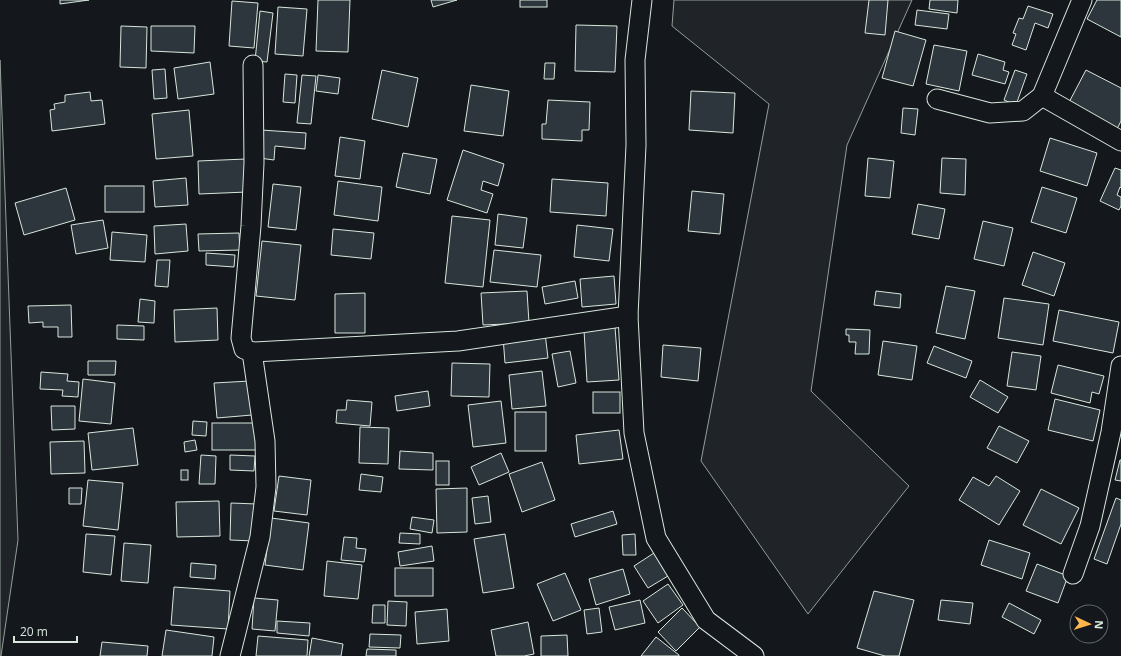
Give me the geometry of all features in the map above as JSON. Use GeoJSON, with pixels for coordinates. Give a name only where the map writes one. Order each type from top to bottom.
{"type":"FeatureCollection","features":[{"type":"Feature","properties":{"kind":"street"},"geometry":{"type":"LineString","coordinates":[[642,0],[635,60],[636,145],[628,316],[634,433],[656,538],[706,620],[754,656]]}},
{"type":"Feature","properties":{"kind":"street"},"geometry":{"type":"LineString","coordinates":[[937,99],[990,113],[1023,111],[1042,96],[1082,0]]}},
{"type":"Feature","properties":{"kind":"street"},"geometry":{"type":"LineString","coordinates":[[253,64],[253,171],[251,226],[241,338],[244,349],[252,352],[458,341],[628,316]]}},
{"type":"Feature","properties":{"kind":"street"},"geometry":{"type":"LineString","coordinates":[[1042,96],[1121,141]]}},
{"type":"Feature","properties":{"kind":"street"},"geometry":{"type":"LineString","coordinates":[[230,656],[260,537],[266,487],[265,441],[252,352]]}},
{"type":"Feature","properties":{"kind":"street"},"geometry":{"type":"LineString","coordinates":[[1073,574],[1090,526],[1111,432],[1121,366]]}},
{"type":"Feature","properties":{"kind":"shaded area"},"geometry":{"type":"Polygon","coordinates":[[[674,0],[912,0],[847,145],[811,391],[909,486],[808,614],[701,461],[769,104],[672,26],[674,0]]]}},
{"type":"Feature","properties":{"kind":"shaded area"},"geometry":{"type":"Polygon","coordinates":[[[0,60],[18,540],[1,656],[0,656],[0,60]]]}},
{"type":"Feature","properties":{"kind":"building"},"geometry":{"type":"Polygon","coordinates":[[[60,0],[89,0],[60,4],[60,0]]]}},
{"type":"Feature","properties":{"kind":"building"},"geometry":{"type":"Polygon","coordinates":[[[318,0],[350,0],[348,52],[316,51],[318,0]]]}},
{"type":"Feature","properties":{"kind":"building"},"geometry":{"type":"Polygon","coordinates":[[[431,0],[457,0],[433,7],[431,0]]]}},
{"type":"Feature","properties":{"kind":"building"},"geometry":{"type":"Polygon","coordinates":[[[520,0],[547,0],[547,7],[520,7],[520,0]]]}},
{"type":"Feature","properties":{"kind":"building"},"geometry":{"type":"Polygon","coordinates":[[[869,0],[888,0],[885,35],[865,33],[869,0]]]}},
{"type":"Feature","properties":{"kind":"building"},"geometry":{"type":"Polygon","coordinates":[[[930,0],[958,0],[957,13],[929,9],[930,0]]]}},
{"type":"Feature","properties":{"kind":"building"},"geometry":{"type":"Polygon","coordinates":[[[1097,0],[1121,0],[1121,37],[1087,19],[1097,0]]]}},
{"type":"Feature","properties":{"kind":"building"},"geometry":{"type":"Polygon","coordinates":[[[232,1],[258,3],[254,48],[229,46],[232,1]]]}},
{"type":"Feature","properties":{"kind":"building"},"geometry":{"type":"Polygon","coordinates":[[[1028,6],[1053,14],[1048,28],[1035,23],[1026,50],[1012,45],[1016,34],[1013,33],[1019,18],[1023,19],[1028,6]]]}},
{"type":"Feature","properties":{"kind":"building"},"geometry":{"type":"Polygon","coordinates":[[[278,7],[307,9],[303,56],[275,54],[278,7]]]}},
{"type":"Feature","properties":{"kind":"building"},"geometry":{"type":"Polygon","coordinates":[[[917,10],[949,14],[947,29],[915,25],[917,10]]]}},
{"type":"Feature","properties":{"kind":"building"},"geometry":{"type":"Polygon","coordinates":[[[260,11],[273,13],[267,62],[255,61],[260,11]]]}},
{"type":"Feature","properties":{"kind":"building"},"geometry":{"type":"Polygon","coordinates":[[[576,25],[617,26],[615,72],[575,71],[576,25]]]}},
{"type":"Feature","properties":{"kind":"building"},"geometry":{"type":"Polygon","coordinates":[[[121,26],[147,27],[146,68],[120,67],[121,26]]]}},
{"type":"Feature","properties":{"kind":"building"},"geometry":{"type":"Polygon","coordinates":[[[151,26],[195,26],[194,53],[151,51],[151,26]]]}},
{"type":"Feature","properties":{"kind":"building"},"geometry":{"type":"Polygon","coordinates":[[[895,31],[926,40],[913,86],[882,78],[895,31]]]}},
{"type":"Feature","properties":{"kind":"building"},"geometry":{"type":"Polygon","coordinates":[[[934,45],[967,51],[959,91],[926,84],[934,45]]]}},
{"type":"Feature","properties":{"kind":"building"},"geometry":{"type":"Polygon","coordinates":[[[978,54],[1005,62],[1003,70],[1009,72],[1005,84],[972,75],[978,54]]]}},
{"type":"Feature","properties":{"kind":"building"},"geometry":{"type":"Polygon","coordinates":[[[210,62],[214,94],[178,99],[174,68],[210,62]]]}},
{"type":"Feature","properties":{"kind":"building"},"geometry":{"type":"Polygon","coordinates":[[[545,63],[555,63],[554,79],[544,79],[545,63]]]}},
{"type":"Feature","properties":{"kind":"building"},"geometry":{"type":"Polygon","coordinates":[[[165,69],[167,98],[154,99],[152,70],[165,69]]]}},
{"type":"Feature","properties":{"kind":"building"},"geometry":{"type":"Polygon","coordinates":[[[382,70],[418,78],[408,127],[372,119],[382,70]]]}},
{"type":"Feature","properties":{"kind":"building"},"geometry":{"type":"Polygon","coordinates":[[[1015,70],[1027,74],[1016,105],[1004,100],[1015,70]]]}},
{"type":"Feature","properties":{"kind":"building"},"geometry":{"type":"Polygon","coordinates":[[[1086,70],[1121,88],[1121,121],[1115,133],[1066,108],[1086,70]]]}},
{"type":"Feature","properties":{"kind":"building"},"geometry":{"type":"Polygon","coordinates":[[[285,74],[297,75],[295,103],[283,102],[285,74]]]}},
{"type":"Feature","properties":{"kind":"building"},"geometry":{"type":"Polygon","coordinates":[[[302,75],[316,76],[311,124],[297,123],[302,75]]]}},
{"type":"Feature","properties":{"kind":"building"},"geometry":{"type":"Polygon","coordinates":[[[318,75],[340,78],[338,94],[316,91],[318,75]]]}},
{"type":"Feature","properties":{"kind":"building"},"geometry":{"type":"Polygon","coordinates":[[[471,85],[509,91],[503,136],[464,131],[471,85]]]}},
{"type":"Feature","properties":{"kind":"building"},"geometry":{"type":"Polygon","coordinates":[[[691,91],[735,93],[733,133],[689,130],[691,91]]]}},
{"type":"Feature","properties":{"kind":"building"},"geometry":{"type":"Polygon","coordinates":[[[90,92],[91,101],[102,100],[105,124],[52,131],[50,110],[55,109],[54,104],[65,102],[65,95],[90,92]]]}},
{"type":"Feature","properties":{"kind":"building"},"geometry":{"type":"Polygon","coordinates":[[[548,100],[590,102],[589,130],[582,130],[582,141],[542,139],[542,124],[546,124],[548,100]]]}},
{"type":"Feature","properties":{"kind":"building"},"geometry":{"type":"Polygon","coordinates":[[[903,108],[918,109],[915,135],[901,133],[903,108]]]}},
{"type":"Feature","properties":{"kind":"building"},"geometry":{"type":"Polygon","coordinates":[[[189,110],[193,156],[156,159],[152,114],[189,110]]]}},
{"type":"Feature","properties":{"kind":"building"},"geometry":{"type":"Polygon","coordinates":[[[261,130],[306,133],[305,149],[275,146],[274,160],[259,158],[261,130]]]}},
{"type":"Feature","properties":{"kind":"building"},"geometry":{"type":"Polygon","coordinates":[[[340,137],[365,141],[360,179],[335,176],[340,137]]]}},
{"type":"Feature","properties":{"kind":"building"},"geometry":{"type":"Polygon","coordinates":[[[1050,138],[1097,153],[1087,186],[1040,171],[1050,138]]]}},
{"type":"Feature","properties":{"kind":"building"},"geometry":{"type":"Polygon","coordinates":[[[463,150],[504,164],[498,186],[483,181],[481,190],[493,194],[487,213],[447,200],[463,150]]]}},
{"type":"Feature","properties":{"kind":"building"},"geometry":{"type":"Polygon","coordinates":[[[403,153],[437,159],[430,194],[396,187],[403,153]]]}},
{"type":"Feature","properties":{"kind":"building"},"geometry":{"type":"Polygon","coordinates":[[[868,158],[894,161],[890,198],[865,196],[868,158]]]}},
{"type":"Feature","properties":{"kind":"building"},"geometry":{"type":"Polygon","coordinates":[[[942,158],[966,159],[965,195],[940,193],[942,158]]]}},
{"type":"Feature","properties":{"kind":"building"},"geometry":{"type":"Polygon","coordinates":[[[246,159],[247,192],[199,194],[198,161],[246,159]]]}},
{"type":"Feature","properties":{"kind":"building"},"geometry":{"type":"Polygon","coordinates":[[[1115,168],[1121,170],[1121,188],[1120,187],[1117,195],[1121,197],[1121,206],[1119,210],[1100,201],[1115,168]]]}},
{"type":"Feature","properties":{"kind":"building"},"geometry":{"type":"Polygon","coordinates":[[[186,178],[188,205],[155,207],[153,181],[186,178]]]}},
{"type":"Feature","properties":{"kind":"building"},"geometry":{"type":"Polygon","coordinates":[[[552,179],[608,183],[606,216],[550,212],[552,179]]]}},
{"type":"Feature","properties":{"kind":"building"},"geometry":{"type":"Polygon","coordinates":[[[338,181],[382,187],[378,221],[334,215],[338,181]]]}},
{"type":"Feature","properties":{"kind":"building"},"geometry":{"type":"Polygon","coordinates":[[[273,184],[301,187],[296,230],[268,227],[273,184]]]}},
{"type":"Feature","properties":{"kind":"building"},"geometry":{"type":"Polygon","coordinates":[[[105,186],[144,186],[144,212],[105,212],[105,186]]]}},
{"type":"Feature","properties":{"kind":"building"},"geometry":{"type":"Polygon","coordinates":[[[1042,187],[1077,198],[1066,233],[1031,222],[1042,187]]]}},
{"type":"Feature","properties":{"kind":"building"},"geometry":{"type":"Polygon","coordinates":[[[66,188],[75,220],[24,235],[15,203],[66,188]]]}},
{"type":"Feature","properties":{"kind":"building"},"geometry":{"type":"Polygon","coordinates":[[[692,191],[724,194],[720,234],[688,231],[692,191]]]}},
{"type":"Feature","properties":{"kind":"building"},"geometry":{"type":"Polygon","coordinates":[[[918,204],[945,209],[939,239],[912,234],[918,204]]]}},
{"type":"Feature","properties":{"kind":"building"},"geometry":{"type":"Polygon","coordinates":[[[498,214],[527,218],[523,248],[495,245],[498,214]]]}},
{"type":"Feature","properties":{"kind":"building"},"geometry":{"type":"Polygon","coordinates":[[[452,216],[490,220],[483,287],[445,283],[452,216]]]}},
{"type":"Feature","properties":{"kind":"building"},"geometry":{"type":"Polygon","coordinates":[[[103,220],[108,248],[76,254],[71,225],[103,220]]]}},
{"type":"Feature","properties":{"kind":"building"},"geometry":{"type":"Polygon","coordinates":[[[983,221],[1013,228],[1004,266],[974,259],[983,221]]]}},
{"type":"Feature","properties":{"kind":"building"},"geometry":{"type":"Polygon","coordinates":[[[186,224],[188,251],[155,254],[154,226],[186,224]]]}},
{"type":"Feature","properties":{"kind":"building"},"geometry":{"type":"Polygon","coordinates":[[[577,225],[613,229],[609,261],[574,257],[577,225]]]}},
{"type":"Feature","properties":{"kind":"building"},"geometry":{"type":"Polygon","coordinates":[[[333,229],[374,233],[371,259],[331,255],[333,229]]]}},
{"type":"Feature","properties":{"kind":"building"},"geometry":{"type":"Polygon","coordinates":[[[112,232],[147,235],[145,262],[110,260],[112,232]]]}},
{"type":"Feature","properties":{"kind":"building"},"geometry":{"type":"Polygon","coordinates":[[[239,233],[240,250],[199,251],[198,234],[239,233]]]}},
{"type":"Feature","properties":{"kind":"building"},"geometry":{"type":"Polygon","coordinates":[[[262,241],[301,245],[295,300],[256,296],[262,241]]]}},
{"type":"Feature","properties":{"kind":"building"},"geometry":{"type":"Polygon","coordinates":[[[494,250],[541,255],[537,287],[490,282],[494,250]]]}},
{"type":"Feature","properties":{"kind":"building"},"geometry":{"type":"Polygon","coordinates":[[[1033,252],[1065,263],[1054,296],[1022,285],[1033,252]]]}},
{"type":"Feature","properties":{"kind":"building"},"geometry":{"type":"Polygon","coordinates":[[[206,253],[235,255],[234,267],[206,265],[206,253]]]}},
{"type":"Feature","properties":{"kind":"building"},"geometry":{"type":"Polygon","coordinates":[[[157,260],[170,260],[168,287],[155,286],[157,260]]]}},
{"type":"Feature","properties":{"kind":"building"},"geometry":{"type":"Polygon","coordinates":[[[614,276],[616,304],[582,307],[580,279],[614,276]]]}},
{"type":"Feature","properties":{"kind":"building"},"geometry":{"type":"Polygon","coordinates":[[[575,281],[578,298],[545,304],[542,287],[575,281]]]}},
{"type":"Feature","properties":{"kind":"building"},"geometry":{"type":"Polygon","coordinates":[[[946,286],[975,291],[965,339],[936,333],[946,286]]]}},
{"type":"Feature","properties":{"kind":"building"},"geometry":{"type":"Polygon","coordinates":[[[527,291],[529,323],[483,325],[481,293],[527,291]]]}},
{"type":"Feature","properties":{"kind":"building"},"geometry":{"type":"Polygon","coordinates":[[[876,291],[901,294],[900,308],[874,305],[876,291]]]}},
{"type":"Feature","properties":{"kind":"building"},"geometry":{"type":"Polygon","coordinates":[[[365,293],[365,333],[335,333],[335,294],[365,293]]]}},
{"type":"Feature","properties":{"kind":"building"},"geometry":{"type":"Polygon","coordinates":[[[1004,298],[1049,304],[1043,345],[998,338],[1004,298]]]}},
{"type":"Feature","properties":{"kind":"building"},"geometry":{"type":"Polygon","coordinates":[[[140,299],[155,301],[154,323],[138,322],[140,299]]]}},
{"type":"Feature","properties":{"kind":"building"},"geometry":{"type":"Polygon","coordinates":[[[71,305],[72,337],[58,337],[58,327],[43,327],[43,322],[29,323],[28,306],[71,305]]]}},
{"type":"Feature","properties":{"kind":"building"},"geometry":{"type":"Polygon","coordinates":[[[217,308],[218,340],[175,342],[174,310],[217,308]]]}},
{"type":"Feature","properties":{"kind":"building"},"geometry":{"type":"Polygon","coordinates":[[[1059,310],[1119,322],[1113,353],[1053,341],[1059,310]]]}},
{"type":"Feature","properties":{"kind":"building"},"geometry":{"type":"Polygon","coordinates":[[[117,325],[144,326],[144,340],[117,339],[117,325]]]}},
{"type":"Feature","properties":{"kind":"building"},"geometry":{"type":"Polygon","coordinates":[[[615,327],[619,380],[587,382],[584,330],[615,327]]]}},
{"type":"Feature","properties":{"kind":"building"},"geometry":{"type":"Polygon","coordinates":[[[846,329],[870,330],[869,354],[855,354],[856,342],[849,342],[849,335],[846,335],[846,329]]]}},
{"type":"Feature","properties":{"kind":"building"},"geometry":{"type":"Polygon","coordinates":[[[545,333],[548,358],[505,363],[503,337],[545,333]]]}},
{"type":"Feature","properties":{"kind":"building"},"geometry":{"type":"Polygon","coordinates":[[[883,341],[917,346],[912,380],[878,375],[883,341]]]}},
{"type":"Feature","properties":{"kind":"building"},"geometry":{"type":"Polygon","coordinates":[[[663,345],[701,348],[698,381],[661,377],[663,345]]]}},
{"type":"Feature","properties":{"kind":"building"},"geometry":{"type":"Polygon","coordinates":[[[934,346],[972,361],[966,378],[927,363],[934,346]]]}},
{"type":"Feature","properties":{"kind":"building"},"geometry":{"type":"Polygon","coordinates":[[[570,351],[576,383],[558,387],[552,354],[570,351]]]}},
{"type":"Feature","properties":{"kind":"building"},"geometry":{"type":"Polygon","coordinates":[[[1012,352],[1041,356],[1036,390],[1007,386],[1012,352]]]}},
{"type":"Feature","properties":{"kind":"building"},"geometry":{"type":"Polygon","coordinates":[[[88,361],[116,361],[115,375],[88,375],[88,361]]]}},
{"type":"Feature","properties":{"kind":"building"},"geometry":{"type":"Polygon","coordinates":[[[452,363],[490,364],[489,397],[451,396],[452,363]]]}},
{"type":"Feature","properties":{"kind":"building"},"geometry":{"type":"Polygon","coordinates":[[[1058,365],[1104,376],[1099,394],[1092,392],[1090,403],[1051,393],[1058,365]]]}},
{"type":"Feature","properties":{"kind":"building"},"geometry":{"type":"Polygon","coordinates":[[[542,371],[546,406],[512,409],[509,375],[542,371]]]}},
{"type":"Feature","properties":{"kind":"building"},"geometry":{"type":"Polygon","coordinates":[[[41,372],[68,374],[67,381],[79,382],[78,397],[62,396],[63,390],[40,389],[41,372]]]}},
{"type":"Feature","properties":{"kind":"building"},"geometry":{"type":"Polygon","coordinates":[[[83,379],[115,383],[111,424],[79,421],[83,379]]]}},
{"type":"Feature","properties":{"kind":"building"},"geometry":{"type":"Polygon","coordinates":[[[980,380],[1008,397],[998,413],[970,397],[980,380]]]}},
{"type":"Feature","properties":{"kind":"building"},"geometry":{"type":"Polygon","coordinates":[[[250,381],[252,415],[217,418],[214,383],[250,381]]]}},
{"type":"Feature","properties":{"kind":"building"},"geometry":{"type":"Polygon","coordinates":[[[428,391],[430,406],[397,411],[395,396],[428,391]]]}},
{"type":"Feature","properties":{"kind":"building"},"geometry":{"type":"Polygon","coordinates":[[[593,392],[620,392],[620,413],[593,413],[593,392]]]}},
{"type":"Feature","properties":{"kind":"building"},"geometry":{"type":"Polygon","coordinates":[[[1055,399],[1100,410],[1093,441],[1048,430],[1055,399]]]}},
{"type":"Feature","properties":{"kind":"building"},"geometry":{"type":"Polygon","coordinates":[[[347,400],[372,402],[370,426],[336,423],[337,410],[346,410],[347,400]]]}},
{"type":"Feature","properties":{"kind":"building"},"geometry":{"type":"Polygon","coordinates":[[[501,401],[506,443],[473,447],[468,405],[501,401]]]}},
{"type":"Feature","properties":{"kind":"building"},"geometry":{"type":"Polygon","coordinates":[[[51,406],[75,406],[75,429],[52,430],[51,406]]]}},
{"type":"Feature","properties":{"kind":"building"},"geometry":{"type":"Polygon","coordinates":[[[515,412],[546,412],[546,451],[515,451],[515,412]]]}},
{"type":"Feature","properties":{"kind":"building"},"geometry":{"type":"Polygon","coordinates":[[[193,421],[207,422],[206,436],[192,435],[193,421]]]}},
{"type":"Feature","properties":{"kind":"building"},"geometry":{"type":"Polygon","coordinates":[[[212,423],[256,423],[256,450],[212,450],[212,423]]]}},
{"type":"Feature","properties":{"kind":"building"},"geometry":{"type":"Polygon","coordinates":[[[999,426],[1029,441],[1017,463],[987,448],[999,426]]]}},
{"type":"Feature","properties":{"kind":"building"},"geometry":{"type":"Polygon","coordinates":[[[360,427],[389,428],[388,464],[359,463],[360,427]]]}},
{"type":"Feature","properties":{"kind":"building"},"geometry":{"type":"Polygon","coordinates":[[[133,428],[138,465],[92,470],[88,433],[133,428]]]}},
{"type":"Feature","properties":{"kind":"building"},"geometry":{"type":"Polygon","coordinates":[[[619,430],[623,459],[579,464],[576,435],[619,430]]]}},
{"type":"Feature","properties":{"kind":"building"},"geometry":{"type":"Polygon","coordinates":[[[195,440],[197,450],[185,452],[184,442],[195,440]]]}},
{"type":"Feature","properties":{"kind":"building"},"geometry":{"type":"Polygon","coordinates":[[[84,441],[85,473],[51,474],[50,442],[84,441]]]}},
{"type":"Feature","properties":{"kind":"building"},"geometry":{"type":"Polygon","coordinates":[[[400,451],[433,453],[433,470],[399,469],[400,451]]]}},
{"type":"Feature","properties":{"kind":"building"},"geometry":{"type":"Polygon","coordinates":[[[501,453],[509,472],[479,485],[471,467],[501,453]]]}},
{"type":"Feature","properties":{"kind":"building"},"geometry":{"type":"Polygon","coordinates":[[[201,455],[216,456],[215,484],[199,484],[201,455]]]}},
{"type":"Feature","properties":{"kind":"building"},"geometry":{"type":"Polygon","coordinates":[[[230,455],[255,456],[254,471],[230,470],[230,455]]]}},
{"type":"Feature","properties":{"kind":"building"},"geometry":{"type":"Polygon","coordinates":[[[1121,460],[1121,481],[1115,480],[1121,460]]]}},
{"type":"Feature","properties":{"kind":"building"},"geometry":{"type":"Polygon","coordinates":[[[436,461],[449,461],[449,485],[436,485],[436,461]]]}},
{"type":"Feature","properties":{"kind":"building"},"geometry":{"type":"Polygon","coordinates":[[[542,462],[555,500],[522,512],[509,474],[542,462]]]}},
{"type":"Feature","properties":{"kind":"building"},"geometry":{"type":"Polygon","coordinates":[[[181,470],[188,470],[188,480],[181,480],[181,470]]]}},
{"type":"Feature","properties":{"kind":"building"},"geometry":{"type":"Polygon","coordinates":[[[361,474],[383,477],[381,492],[359,490],[361,474]]]}},
{"type":"Feature","properties":{"kind":"building"},"geometry":{"type":"Polygon","coordinates":[[[279,476],[311,480],[307,515],[274,511],[279,476]]]}},
{"type":"Feature","properties":{"kind":"building"},"geometry":{"type":"Polygon","coordinates":[[[996,476],[1020,491],[999,525],[959,500],[973,477],[989,486],[996,476]]]}},
{"type":"Feature","properties":{"kind":"building"},"geometry":{"type":"Polygon","coordinates":[[[88,480],[123,483],[118,530],[83,526],[88,480]]]}},
{"type":"Feature","properties":{"kind":"building"},"geometry":{"type":"Polygon","coordinates":[[[69,488],[82,488],[81,504],[69,504],[69,488]]]}},
{"type":"Feature","properties":{"kind":"building"},"geometry":{"type":"Polygon","coordinates":[[[467,488],[467,532],[437,533],[436,489],[467,488]]]}},
{"type":"Feature","properties":{"kind":"building"},"geometry":{"type":"Polygon","coordinates":[[[1041,489],[1079,508],[1061,544],[1023,525],[1041,489]]]}},
{"type":"Feature","properties":{"kind":"building"},"geometry":{"type":"Polygon","coordinates":[[[488,496],[491,522],[475,524],[472,498],[488,496]]]}},
{"type":"Feature","properties":{"kind":"building"},"geometry":{"type":"Polygon","coordinates":[[[1116,498],[1121,500],[1121,524],[1107,564],[1094,559],[1116,498]]]}},
{"type":"Feature","properties":{"kind":"building"},"geometry":{"type":"Polygon","coordinates":[[[219,501],[220,536],[177,537],[176,502],[219,501]]]}},
{"type":"Feature","properties":{"kind":"building"},"geometry":{"type":"Polygon","coordinates":[[[231,503],[257,504],[255,541],[230,540],[231,503]]]}},
{"type":"Feature","properties":{"kind":"building"},"geometry":{"type":"Polygon","coordinates":[[[613,511],[617,524],[575,537],[571,524],[613,511]]]}},
{"type":"Feature","properties":{"kind":"building"},"geometry":{"type":"Polygon","coordinates":[[[412,517],[434,520],[432,533],[410,529],[412,517]]]}},
{"type":"Feature","properties":{"kind":"building"},"geometry":{"type":"Polygon","coordinates":[[[271,518],[309,523],[303,570],[265,565],[271,518]]]}},
{"type":"Feature","properties":{"kind":"building"},"geometry":{"type":"Polygon","coordinates":[[[400,533],[420,534],[420,544],[399,543],[400,533]]]}},
{"type":"Feature","properties":{"kind":"building"},"geometry":{"type":"Polygon","coordinates":[[[86,534],[115,536],[111,575],[83,572],[86,534]]]}},
{"type":"Feature","properties":{"kind":"building"},"geometry":{"type":"Polygon","coordinates":[[[505,534],[514,588],[483,593],[474,539],[505,534]]]}},
{"type":"Feature","properties":{"kind":"building"},"geometry":{"type":"Polygon","coordinates":[[[635,534],[636,555],[623,555],[622,535],[635,534]]]}},
{"type":"Feature","properties":{"kind":"building"},"geometry":{"type":"Polygon","coordinates":[[[344,537],[357,538],[356,548],[366,549],[364,562],[341,560],[344,537]]]}},
{"type":"Feature","properties":{"kind":"building"},"geometry":{"type":"Polygon","coordinates":[[[989,540],[1030,553],[1022,579],[981,565],[989,540]]]}},
{"type":"Feature","properties":{"kind":"building"},"geometry":{"type":"Polygon","coordinates":[[[124,543],[151,545],[148,583],[121,581],[124,543]]]}},
{"type":"Feature","properties":{"kind":"building"},"geometry":{"type":"Polygon","coordinates":[[[432,546],[434,561],[400,566],[398,552],[432,546]]]}},
{"type":"Feature","properties":{"kind":"building"},"geometry":{"type":"Polygon","coordinates":[[[654,553],[668,576],[648,588],[634,566],[654,553]]]}},
{"type":"Feature","properties":{"kind":"building"},"geometry":{"type":"Polygon","coordinates":[[[327,561],[362,565],[358,599],[324,596],[327,561]]]}},
{"type":"Feature","properties":{"kind":"building"},"geometry":{"type":"Polygon","coordinates":[[[191,563],[216,565],[215,579],[190,577],[191,563]]]}},
{"type":"Feature","properties":{"kind":"building"},"geometry":{"type":"Polygon","coordinates":[[[1037,564],[1068,576],[1058,603],[1026,591],[1037,564]]]}},
{"type":"Feature","properties":{"kind":"building"},"geometry":{"type":"Polygon","coordinates":[[[395,568],[433,568],[433,596],[395,596],[395,568]]]}},
{"type":"Feature","properties":{"kind":"building"},"geometry":{"type":"Polygon","coordinates":[[[623,569],[630,594],[596,605],[589,579],[623,569]]]}},
{"type":"Feature","properties":{"kind":"building"},"geometry":{"type":"Polygon","coordinates":[[[565,573],[581,610],[553,621],[537,584],[565,573]]]}},
{"type":"Feature","properties":{"kind":"building"},"geometry":{"type":"Polygon","coordinates":[[[668,584],[683,605],[658,623],[643,601],[668,584]]]}},
{"type":"Feature","properties":{"kind":"building"},"geometry":{"type":"Polygon","coordinates":[[[174,587],[230,591],[228,629],[171,625],[174,587]]]}},
{"type":"Feature","properties":{"kind":"building"},"geometry":{"type":"Polygon","coordinates":[[[874,591],[914,600],[899,656],[885,656],[857,648],[874,591]]]}},
{"type":"Feature","properties":{"kind":"building"},"geometry":{"type":"Polygon","coordinates":[[[254,598],[278,600],[275,631],[252,629],[254,598]]]}},
{"type":"Feature","properties":{"kind":"building"},"geometry":{"type":"Polygon","coordinates":[[[640,600],[645,623],[615,630],[609,607],[640,600]]]}},
{"type":"Feature","properties":{"kind":"building"},"geometry":{"type":"Polygon","coordinates":[[[941,600],[973,603],[970,624],[938,620],[941,600]]]}},
{"type":"Feature","properties":{"kind":"building"},"geometry":{"type":"Polygon","coordinates":[[[388,601],[407,602],[406,626],[387,625],[388,601]]]}},
{"type":"Feature","properties":{"kind":"building"},"geometry":{"type":"Polygon","coordinates":[[[1009,603],[1041,620],[1034,634],[1002,617],[1009,603]]]}},
{"type":"Feature","properties":{"kind":"building"},"geometry":{"type":"Polygon","coordinates":[[[373,605],[385,605],[385,623],[372,623],[373,605]]]}},
{"type":"Feature","properties":{"kind":"building"},"geometry":{"type":"Polygon","coordinates":[[[599,608],[602,632],[587,634],[584,610],[599,608]]]}},
{"type":"Feature","properties":{"kind":"building"},"geometry":{"type":"Polygon","coordinates":[[[682,608],[700,627],[676,651],[658,632],[682,608]]]}},
{"type":"Feature","properties":{"kind":"building"},"geometry":{"type":"Polygon","coordinates":[[[447,609],[449,641],[417,644],[415,612],[447,609]]]}},
{"type":"Feature","properties":{"kind":"building"},"geometry":{"type":"Polygon","coordinates":[[[277,621],[310,623],[309,636],[277,633],[277,621]]]}},
{"type":"Feature","properties":{"kind":"building"},"geometry":{"type":"Polygon","coordinates":[[[528,622],[534,654],[524,656],[496,656],[491,630],[528,622]]]}},
{"type":"Feature","properties":{"kind":"building"},"geometry":{"type":"Polygon","coordinates":[[[166,630],[214,637],[212,656],[162,656],[166,630]]]}},
{"type":"Feature","properties":{"kind":"building"},"geometry":{"type":"Polygon","coordinates":[[[370,634],[401,635],[400,648],[369,647],[370,634]]]}},
{"type":"Feature","properties":{"kind":"building"},"geometry":{"type":"Polygon","coordinates":[[[567,635],[568,656],[541,656],[541,636],[567,635]]]}},
{"type":"Feature","properties":{"kind":"building"},"geometry":{"type":"Polygon","coordinates":[[[258,636],[308,640],[307,656],[256,656],[258,636]]]}},
{"type":"Feature","properties":{"kind":"building"},"geometry":{"type":"Polygon","coordinates":[[[656,637],[679,655],[679,656],[641,656],[656,637]]]}},
{"type":"Feature","properties":{"kind":"building"},"geometry":{"type":"Polygon","coordinates":[[[312,638],[343,644],[341,656],[309,656],[312,638]]]}},
{"type":"Feature","properties":{"kind":"building"},"geometry":{"type":"Polygon","coordinates":[[[102,642],[148,646],[147,656],[100,656],[102,642]]]}},
{"type":"Feature","properties":{"kind":"building"},"geometry":{"type":"Polygon","coordinates":[[[367,649],[396,650],[396,656],[366,656],[367,649]]]}}]}
